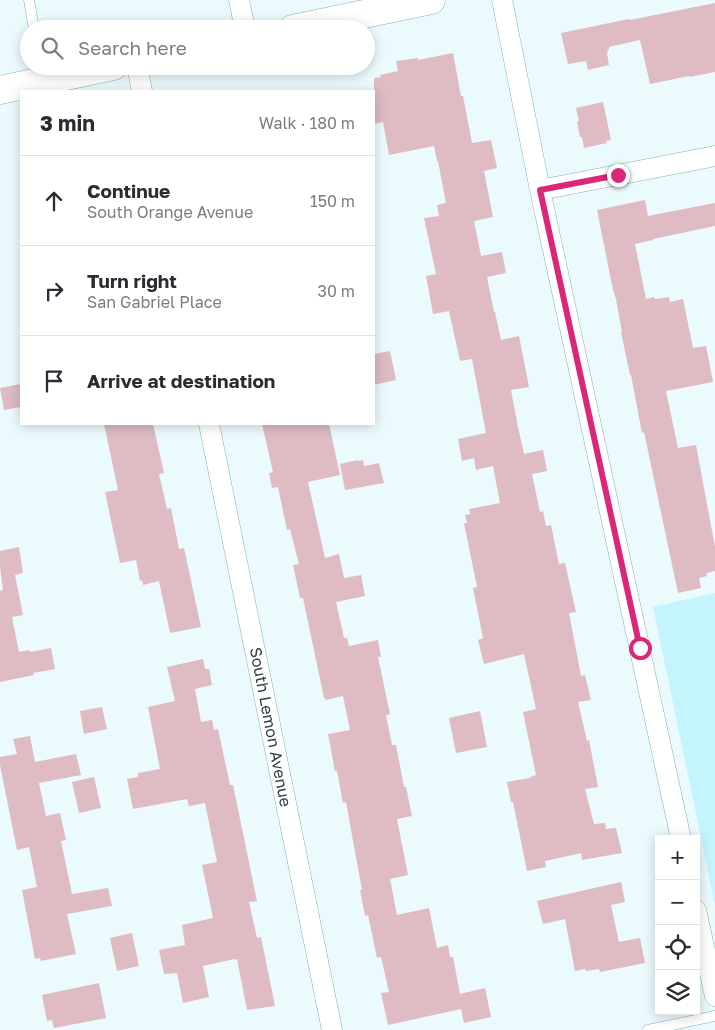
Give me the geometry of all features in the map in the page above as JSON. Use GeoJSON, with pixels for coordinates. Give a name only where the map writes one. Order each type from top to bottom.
{"type":"FeatureCollection","features":[{"type":"Feature","properties":{"kind":"street"},"geometry":{"type":"LineString","coordinates":[[239,0],[243,20]]}},
{"type":"Feature","properties":{"kind":"street"},"geometry":{"type":"LineString","coordinates":[[336,20],[431,0]]}},
{"type":"Feature","properties":{"kind":"street"},"geometry":{"type":"LineString","coordinates":[[502,0],[540,190],[680,835]]}},
{"type":"Feature","properties":{"kind":"street"},"geometry":{"type":"LineString","coordinates":[[0,90],[57,75]]}},
{"type":"Feature","properties":{"kind":"street"},"geometry":{"type":"LineString","coordinates":[[139,75],[142,90]]}},
{"type":"Feature","properties":{"kind":"street"},"geometry":{"type":"LineString","coordinates":[[540,190],[715,156]]}},
{"type":"Feature","properties":{"kind":"street","name":"South Lemon Avenue"},"geometry":{"type":"LineString","coordinates":[[209,425],[332,1030]]}},
{"type":"Feature","properties":{"kind":"street"},"geometry":{"type":"LineString","coordinates":[[699,925],[715,996]]}},
{"type":"Feature","properties":{"kind":"lane"},"geometry":{"type":"LineString","coordinates":[[28,0],[32,20]]}},
{"type":"Feature","properties":{"kind":"lane"},"geometry":{"type":"LineString","coordinates":[[648,1030],[715,1016]]}},
{"type":"Feature","properties":{"kind":"shaded area"},"geometry":{"type":"Polygon","coordinates":[[[715,593],[715,905],[653,607],[715,593]]]}},
{"type":"Feature","properties":{"kind":"building"},"geometry":{"type":"Polygon","coordinates":[[[715,3],[715,72],[650,84],[640,40],[609,47],[607,53],[609,65],[588,70],[586,61],[568,64],[561,33],[715,3]]]}},
{"type":"Feature","properties":{"kind":"building"},"geometry":{"type":"Polygon","coordinates":[[[453,53],[472,143],[491,140],[497,168],[484,171],[493,217],[474,221],[481,256],[502,252],[506,273],[487,277],[494,312],[501,340],[519,336],[529,387],[511,390],[518,427],[524,454],[543,450],[547,471],[532,474],[540,512],[543,511],[546,526],[551,525],[559,564],[565,563],[576,612],[569,613],[581,676],[585,675],[591,700],[578,702],[587,741],[589,740],[598,787],[585,789],[594,824],[605,823],[606,829],[616,828],[622,853],[582,860],[581,853],[545,861],[546,867],[527,871],[507,782],[530,778],[536,775],[523,712],[536,709],[524,654],[484,664],[478,640],[483,638],[473,588],[477,587],[464,523],[467,523],[465,515],[470,514],[469,509],[500,503],[493,466],[476,470],[474,458],[462,461],[458,439],[486,433],[472,359],[460,361],[449,311],[433,314],[426,276],[436,274],[424,218],[439,216],[437,205],[446,203],[438,161],[434,146],[389,155],[383,122],[375,124],[374,78],[398,71],[396,61],[418,58],[418,60],[453,53]]]}},
{"type":"Feature","properties":{"kind":"building"},"geometry":{"type":"Polygon","coordinates":[[[603,102],[611,140],[606,141],[607,143],[584,148],[577,122],[579,121],[576,108],[603,102]]]}},
{"type":"Feature","properties":{"kind":"building"},"geometry":{"type":"Polygon","coordinates":[[[645,200],[648,216],[715,203],[715,226],[635,244],[646,299],[669,297],[670,302],[683,299],[693,348],[706,346],[713,382],[666,391],[678,448],[696,445],[715,547],[715,571],[706,573],[707,576],[699,578],[701,588],[678,593],[644,432],[642,433],[597,210],[645,200]]]}},
{"type":"Feature","properties":{"kind":"building"},"geometry":{"type":"Polygon","coordinates":[[[390,351],[396,380],[375,385],[375,354],[390,351]]]}},
{"type":"Feature","properties":{"kind":"building"},"geometry":{"type":"Polygon","coordinates":[[[20,384],[20,407],[4,410],[0,388],[20,384]]]}},
{"type":"Feature","properties":{"kind":"building"},"geometry":{"type":"Polygon","coordinates":[[[104,425],[153,425],[164,473],[159,474],[167,509],[171,508],[179,549],[184,548],[201,627],[170,633],[159,581],[143,585],[142,580],[140,581],[136,560],[120,563],[105,492],[118,490],[104,425]]]}},
{"type":"Feature","properties":{"kind":"building"},"geometry":{"type":"Polygon","coordinates":[[[262,425],[329,425],[340,475],[308,482],[325,558],[339,554],[344,578],[361,575],[365,596],[336,602],[344,638],[347,638],[349,646],[378,640],[381,657],[378,657],[390,714],[386,715],[392,745],[396,745],[412,816],[397,819],[408,875],[390,879],[397,915],[429,908],[437,948],[448,945],[450,957],[453,957],[460,994],[485,988],[491,1017],[464,1023],[461,1009],[388,1025],[381,993],[389,992],[381,957],[377,958],[368,915],[365,916],[346,802],[343,803],[328,734],[350,730],[343,696],[326,700],[324,698],[303,598],[300,598],[293,565],[299,564],[290,529],[287,530],[278,487],[272,488],[269,473],[273,472],[262,425]]]}},
{"type":"Feature","properties":{"kind":"building"},"geometry":{"type":"Polygon","coordinates":[[[363,460],[364,466],[379,463],[384,483],[345,490],[340,464],[363,460]]]}},
{"type":"Feature","properties":{"kind":"building"},"geometry":{"type":"Polygon","coordinates":[[[19,547],[23,573],[15,575],[23,615],[12,617],[19,652],[51,648],[55,669],[0,682],[0,591],[3,590],[0,551],[19,547]]]}},
{"type":"Feature","properties":{"kind":"building"},"geometry":{"type":"Polygon","coordinates":[[[203,659],[205,669],[209,669],[212,685],[195,689],[201,722],[212,720],[214,730],[218,729],[230,785],[233,785],[257,901],[249,902],[257,938],[261,937],[275,1006],[247,1010],[237,959],[203,966],[209,997],[183,1003],[177,973],[164,974],[159,950],[185,945],[182,925],[213,918],[202,865],[217,862],[205,803],[189,806],[187,799],[133,809],[127,779],[138,777],[138,773],[160,769],[148,707],[175,701],[167,667],[203,659]]]}},
{"type":"Feature","properties":{"kind":"building"},"geometry":{"type":"Polygon","coordinates":[[[102,707],[107,729],[84,734],[80,711],[102,707]]]}},
{"type":"Feature","properties":{"kind":"building"},"geometry":{"type":"Polygon","coordinates":[[[480,711],[487,747],[456,753],[449,718],[480,711]]]}},
{"type":"Feature","properties":{"kind":"building"},"geometry":{"type":"Polygon","coordinates":[[[30,736],[35,762],[76,754],[81,775],[39,783],[46,816],[60,813],[66,840],[61,841],[72,894],[108,888],[112,906],[67,914],[76,954],[41,961],[40,958],[35,959],[22,890],[37,887],[29,847],[17,850],[0,765],[0,757],[17,754],[13,739],[30,736]]]}},
{"type":"Feature","properties":{"kind":"building"},"geometry":{"type":"Polygon","coordinates":[[[94,777],[101,808],[79,813],[72,782],[94,777]]]}},
{"type":"Feature","properties":{"kind":"building"},"geometry":{"type":"Polygon","coordinates":[[[621,882],[625,902],[611,905],[619,942],[640,938],[645,963],[600,972],[599,969],[575,971],[565,919],[543,924],[537,901],[621,882]]]}},
{"type":"Feature","properties":{"kind":"building"},"geometry":{"type":"Polygon","coordinates":[[[132,933],[139,966],[117,971],[110,938],[132,933]]]}},
{"type":"Feature","properties":{"kind":"building"},"geometry":{"type":"Polygon","coordinates":[[[99,983],[106,1018],[54,1028],[52,1020],[47,1021],[42,995],[99,983]]]}},
{"type":"Feature","properties":{"kind":"route"},"geometry":{"type":"LineString","coordinates":[[618,175],[540,190],[640,648]]}}]}
